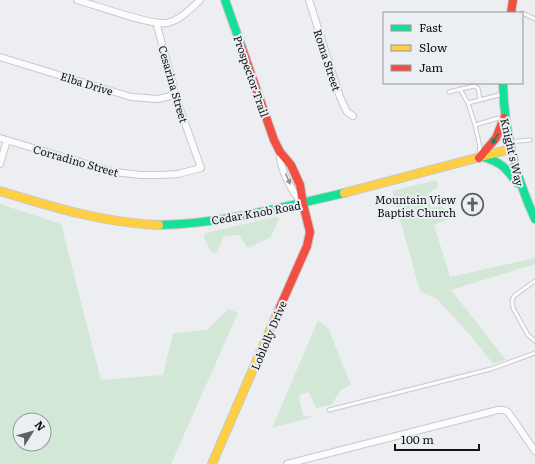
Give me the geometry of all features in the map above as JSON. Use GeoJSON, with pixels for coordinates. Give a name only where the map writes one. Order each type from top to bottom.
{"type":"FeatureCollection","features":[{"type":"Feature","properties":{"kind":"street"},"geometry":{"type":"LineString","coordinates":[[77,0],[148,21],[166,23],[174,21],[184,15],[200,0]]}},
{"type":"Feature","properties":{"kind":"street","name":"Prospector Trail"},"geometry":{"type":"LineString","coordinates":[[225,0],[274,140],[280,152],[288,160],[297,178],[302,192],[303,204]]}},
{"type":"Feature","properties":{"kind":"street","name":"Roma Street"},"geometry":{"type":"LineString","coordinates":[[309,0],[340,97],[345,109],[353,116]]}},
{"type":"Feature","properties":{"kind":"street"},"geometry":{"type":"LineString","coordinates":[[511,12],[513,0]]}},
{"type":"Feature","properties":{"kind":"street","name":"Cesarina Street"},"geometry":{"type":"LineString","coordinates":[[156,22],[175,96],[201,168]]}},
{"type":"Feature","properties":{"kind":"street","name":"Elba Drive"},"geometry":{"type":"LineString","coordinates":[[0,57],[131,97],[158,99],[175,96]]}},
{"type":"Feature","properties":{"kind":"street","name":"Knight's Way"},"geometry":{"type":"LineString","coordinates":[[503,84],[504,117],[510,146],[521,188],[535,219]]}},
{"type":"Feature","properties":{"kind":"street"},"geometry":{"type":"LineString","coordinates":[[504,117],[496,138],[481,157],[495,160],[504,165],[521,188]]}},
{"type":"Feature","properties":{"kind":"street","name":"Corradino Street"},"geometry":{"type":"LineString","coordinates":[[0,138],[114,172],[141,175],[160,175],[178,174],[201,168]]}},
{"type":"Feature","properties":{"kind":"street"},"geometry":{"type":"LineString","coordinates":[[0,164],[7,140]]}},
{"type":"Feature","properties":{"kind":"street","name":"Cedar Knob Road"},"geometry":{"type":"LineString","coordinates":[[0,191],[74,213],[111,220],[145,224],[193,223],[303,204],[481,157],[510,146]]}},
{"type":"Feature","properties":{"kind":"street","name":"Loblolly Drive"},"geometry":{"type":"LineString","coordinates":[[212,464],[307,246],[310,232],[303,204]]}},
{"type":"Feature","properties":{"kind":"street"},"geometry":{"type":"LineString","coordinates":[[286,464],[493,411],[504,410],[508,412],[535,451]]}},
{"type":"Feature","properties":{"kind":"lane"},"geometry":{"type":"LineString","coordinates":[[523,13],[535,19]]}},
{"type":"Feature","properties":{"kind":"lane"},"geometry":{"type":"LineString","coordinates":[[449,92],[474,86],[478,88],[480,99]]}},
{"type":"Feature","properties":{"kind":"lane"},"geometry":{"type":"LineString","coordinates":[[460,89],[468,103],[476,124],[481,157]]}},
{"type":"Feature","properties":{"kind":"lane"},"geometry":{"type":"LineString","coordinates":[[468,103],[503,94]]}},
{"type":"Feature","properties":{"kind":"lane"},"geometry":{"type":"LineString","coordinates":[[476,124],[504,117]]}},
{"type":"Feature","properties":{"kind":"lane"},"geometry":{"type":"LineString","coordinates":[[510,146],[530,140]]}},
{"type":"Feature","properties":{"kind":"lane"},"geometry":{"type":"LineString","coordinates":[[535,281],[514,296],[512,301],[513,308],[528,335],[535,341]]}},
{"type":"Feature","properties":{"kind":"lane"},"geometry":{"type":"LineString","coordinates":[[329,410],[491,369],[535,353]]}},
{"type":"Feature","properties":{"kind":"green space"},"geometry":{"type":"Polygon","coordinates":[[[437,180],[438,187],[428,193],[431,208],[441,206],[447,210],[448,219],[434,225],[450,277],[535,258],[535,264],[451,290],[506,360],[493,364],[471,336],[437,299],[420,291],[392,191],[437,180]]]}},
{"type":"Feature","properties":{"kind":"green space"},"geometry":{"type":"Polygon","coordinates":[[[0,204],[61,224],[101,380],[163,375],[173,333],[207,330],[229,309],[238,313],[171,464],[0,464],[0,204]]]}},
{"type":"Feature","properties":{"kind":"green space"},"geometry":{"type":"Polygon","coordinates":[[[276,217],[279,219],[271,237],[248,248],[239,235],[224,236],[217,252],[212,253],[204,238],[205,233],[276,217]]]}},
{"type":"Feature","properties":{"kind":"green space"},"geometry":{"type":"Polygon","coordinates":[[[318,320],[328,328],[351,385],[341,390],[331,405],[316,408],[309,392],[299,395],[303,416],[313,417],[272,428],[318,320]]]}},
{"type":"Feature","properties":{"kind":"traffic: fast"},"geometry":{"type":"LineString","coordinates":[[225,0],[242,48]]}},
{"type":"Feature","properties":{"kind":"traffic: fast"},"geometry":{"type":"LineString","coordinates":[[503,84],[508,136],[516,169],[535,219]]}},
{"type":"Feature","properties":{"kind":"traffic: fast"},"geometry":{"type":"LineString","coordinates":[[483,157],[503,166],[517,183]]}},
{"type":"Feature","properties":{"kind":"traffic: fast"},"geometry":{"type":"LineString","coordinates":[[159,225],[206,222],[252,214],[344,193]]}},
{"type":"Feature","properties":{"kind":"traffic: slow"},"geometry":{"type":"LineString","coordinates":[[344,193],[510,149]]}},
{"type":"Feature","properties":{"kind":"traffic: slow"},"geometry":{"type":"LineString","coordinates":[[0,191],[98,218],[139,224],[159,225]]}},
{"type":"Feature","properties":{"kind":"traffic: slow"},"geometry":{"type":"LineString","coordinates":[[212,464],[280,307]]}},
{"type":"Feature","properties":{"kind":"traffic: jam"},"geometry":{"type":"LineString","coordinates":[[511,12],[513,0]]}},
{"type":"Feature","properties":{"kind":"traffic: jam"},"geometry":{"type":"LineString","coordinates":[[242,48],[274,140],[280,152],[291,165],[300,185],[310,232],[307,246],[280,307]]}},
{"type":"Feature","properties":{"kind":"traffic: jam"},"geometry":{"type":"LineString","coordinates":[[479,158],[496,138],[504,118]]}},
{"type":"Feature","properties":{"kind":"place","name":"Mountain View Baptist Church"},"geometry":{"type":"Point","coordinates":[472,205]}}]}
